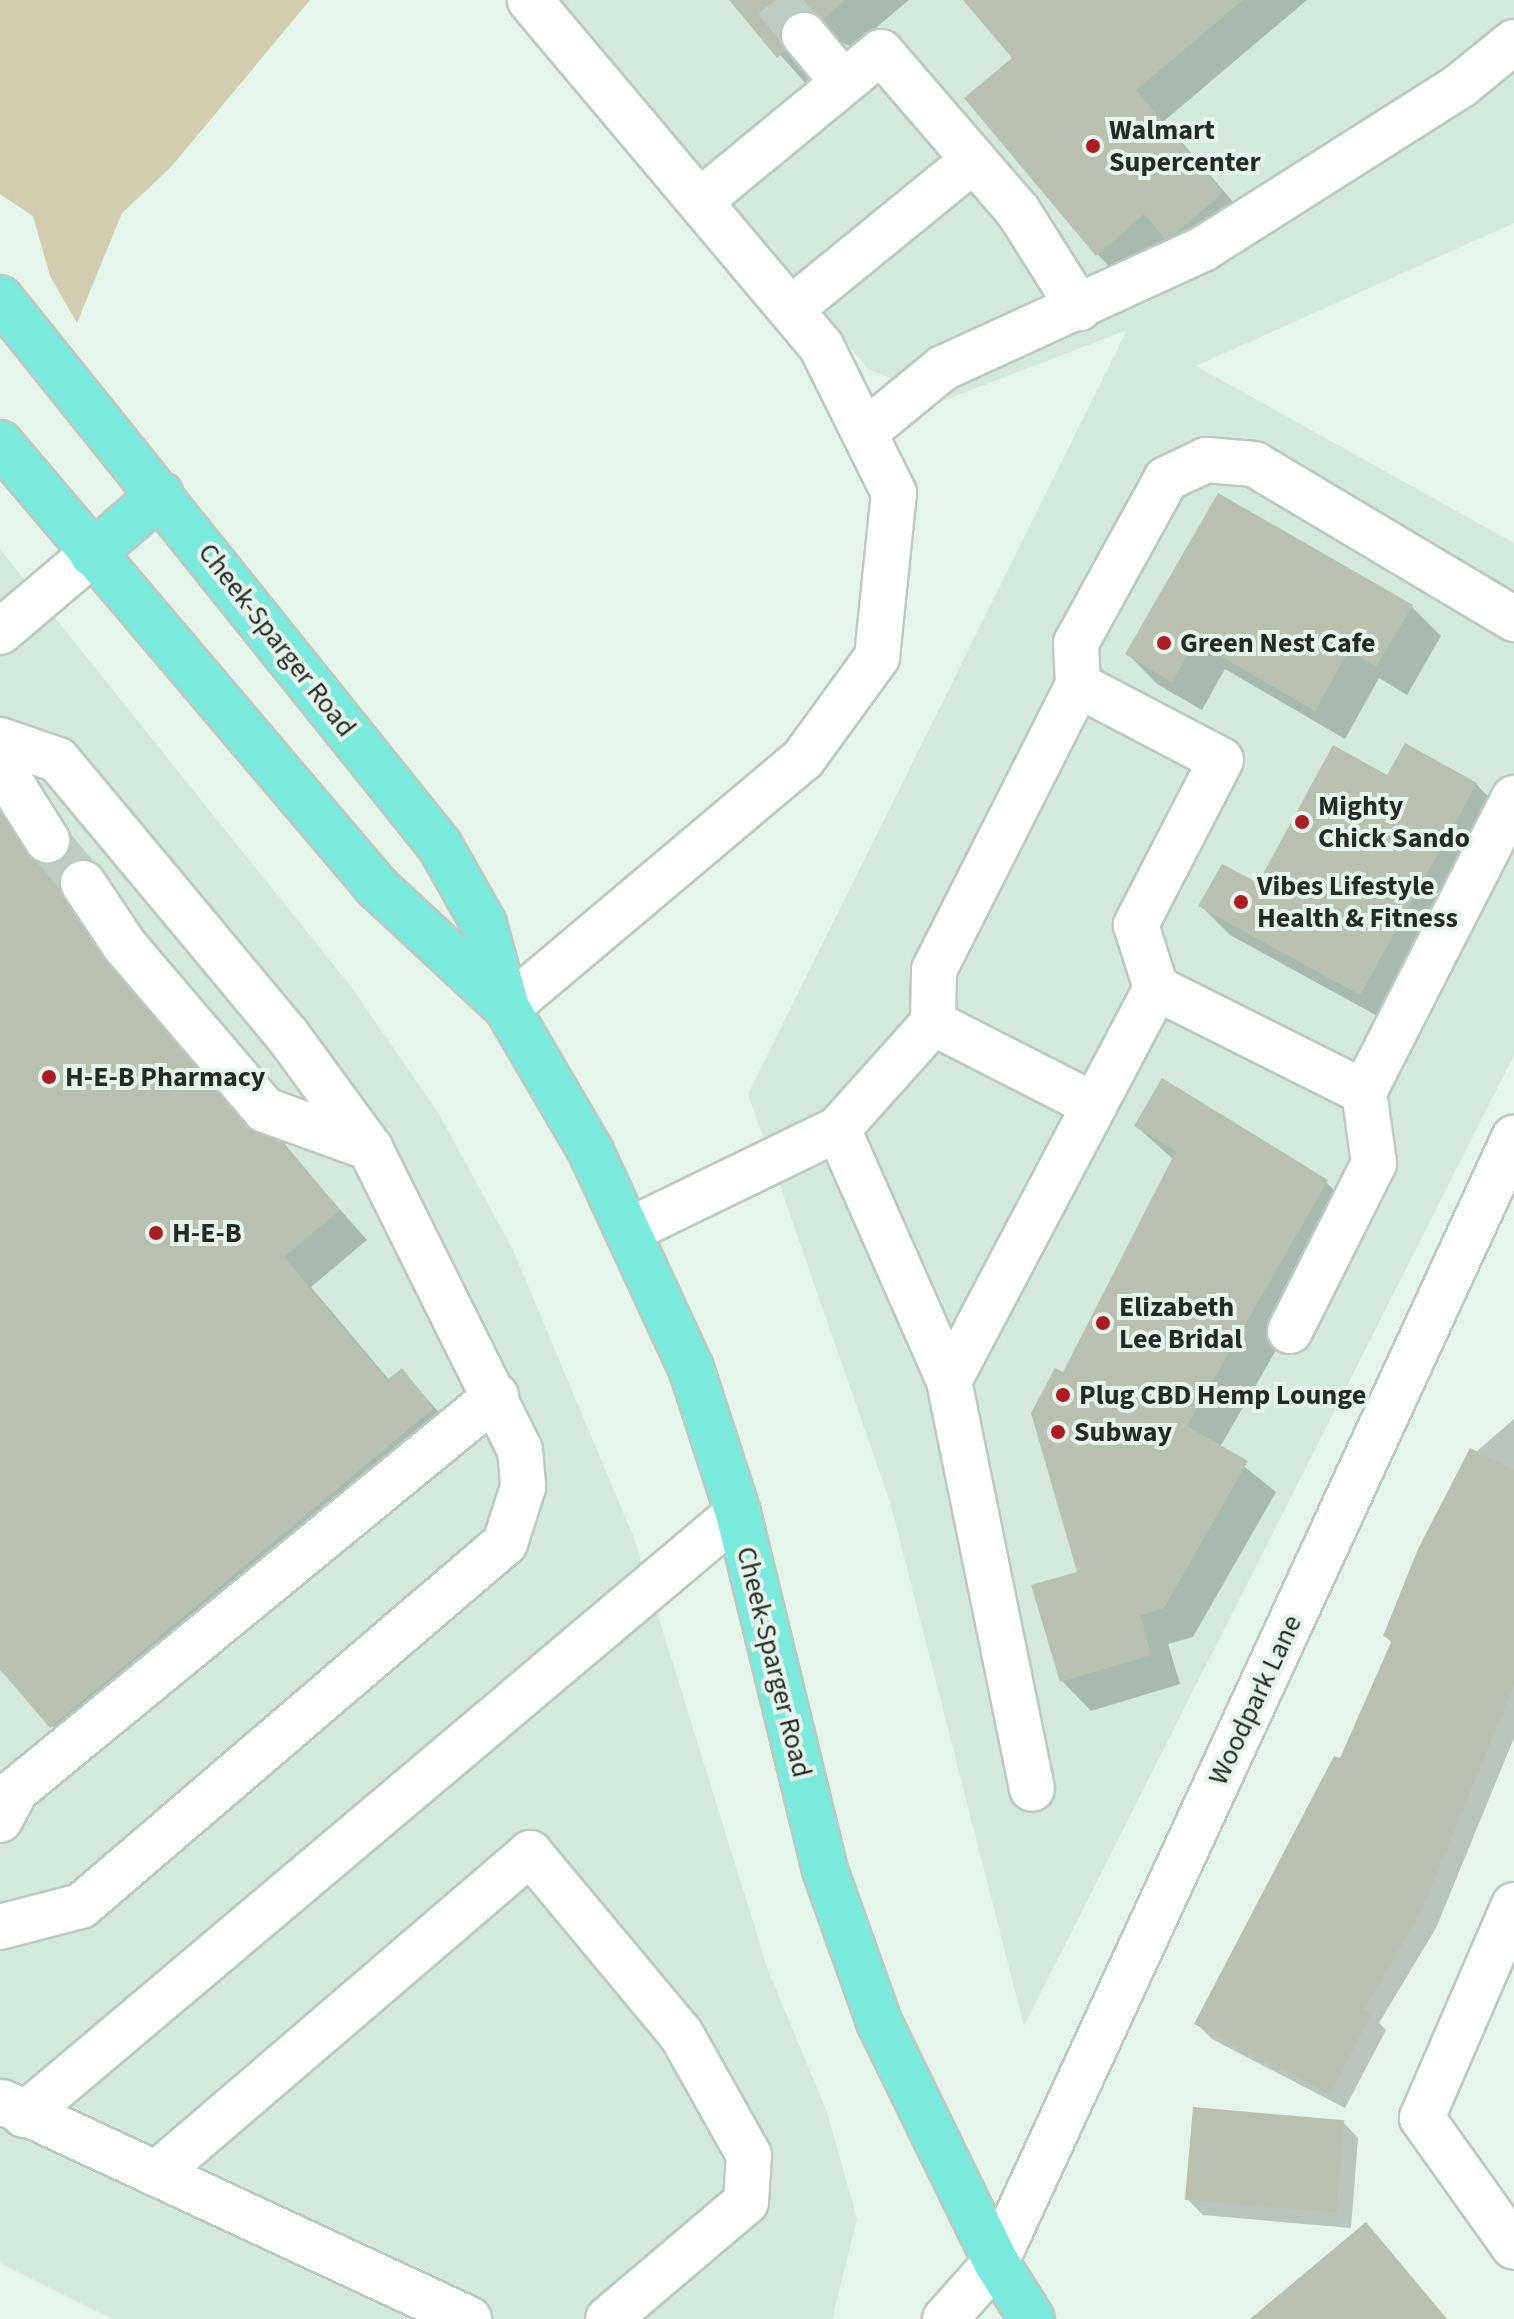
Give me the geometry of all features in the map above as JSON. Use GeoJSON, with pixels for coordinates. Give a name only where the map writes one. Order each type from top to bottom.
{"type":"FeatureCollection","features":[{"type":"Feature","properties":{"kind":"main road","name":"Cheek-Sparger Road"},"geometry":{"type":"LineString","coordinates":[[0,298],[161,494],[440,846],[484,924],[507,1008],[630,1230],[691,1368],[738,1513],[830,1884],[879,2022],[996,2262],[1032,2319]]}},
{"type":"Feature","properties":{"kind":"main road","name":"Cheek-Sparger Road"},"geometry":{"type":"LineString","coordinates":[[0,443],[377,887],[507,1008]]}},
{"type":"Feature","properties":{"kind":"main road"},"geometry":{"type":"LineString","coordinates":[[92,554],[161,494]]}},
{"type":"Feature","properties":{"kind":"street"},"geometry":{"type":"LineString","coordinates":[[507,1008],[803,759],[877,657],[894,493],[821,346],[530,0]]}},
{"type":"Feature","properties":{"kind":"street"},"geometry":{"type":"LineString","coordinates":[[804,35],[843,82]]}},
{"type":"Feature","properties":{"kind":"street"},"geometry":{"type":"LineString","coordinates":[[865,432],[943,368],[1203,249],[1461,85],[1514,42]]}},
{"type":"Feature","properties":{"kind":"street"},"geometry":{"type":"LineString","coordinates":[[700,201],[881,52],[1018,211],[1079,308]]}},
{"type":"Feature","properties":{"kind":"street"},"geometry":{"type":"LineString","coordinates":[[791,309],[974,160]]}},
{"type":"Feature","properties":{"kind":"street"},"geometry":{"type":"LineString","coordinates":[[630,1230],[838,1129],[933,1023],[934,970],[1078,685],[1076,643],[1166,479],[1206,460],[1254,464],[1514,619]]}},
{"type":"Feature","properties":{"kind":"street"},"geometry":{"type":"LineString","coordinates":[[0,632],[92,554]]}},
{"type":"Feature","properties":{"kind":"street"},"geometry":{"type":"LineString","coordinates":[[949,1381],[1156,988],[1136,925],[1221,760],[1078,685]]}},
{"type":"Feature","properties":{"kind":"street"},"geometry":{"type":"LineString","coordinates":[[0,740],[58,760],[288,1036],[370,1148],[496,1396],[520,1450],[523,1487],[505,1543],[81,1906],[0,1927]]}},
{"type":"Feature","properties":{"kind":"street"},"geometry":{"type":"LineString","coordinates":[[0,765],[47,840]]}},
{"type":"Feature","properties":{"kind":"street"},"geometry":{"type":"LineString","coordinates":[[1290,1331],[1374,1163],[1364,1092],[1514,798]]}},
{"type":"Feature","properties":{"kind":"street"},"geometry":{"type":"LineString","coordinates":[[83,883],[125,946],[265,1110],[370,1148]]}},
{"type":"Feature","properties":{"kind":"street"},"geometry":{"type":"LineString","coordinates":[[1156,988],[1364,1092]]}},
{"type":"Feature","properties":{"kind":"street"},"geometry":{"type":"LineString","coordinates":[[933,1023],[1094,1105]]}},
{"type":"Feature","properties":{"kind":"street"},"geometry":{"type":"LineString","coordinates":[[838,1129],[949,1381],[1032,1789]]}},
{"type":"Feature","properties":{"kind":"street","name":"Woodpark Lane"},"geometry":{"type":"LineString","coordinates":[[945,2319],[996,2262],[1514,1138]]}},
{"type":"Feature","properties":{"kind":"street"},"geometry":{"type":"LineString","coordinates":[[0,1820],[16,1790],[496,1396]]}},
{"type":"Feature","properties":{"kind":"street"},"geometry":{"type":"LineString","coordinates":[[469,2319],[12,2108],[738,1513]]}},
{"type":"Feature","properties":{"kind":"street"},"geometry":{"type":"LineString","coordinates":[[156,2174],[530,1853],[681,2034],[749,2155],[746,2202],[608,2319]]}},
{"type":"Feature","properties":{"kind":"street"},"geometry":{"type":"LineString","coordinates":[[1514,1905],[1422,2118],[1514,2247]]}},
{"type":"Feature","properties":{"kind":"shaded area"},"geometry":{"type":"Polygon","coordinates":[[[0,0],[310,0],[171,167],[122,213],[77,323],[50,276],[33,216],[0,194],[0,0]]]}},
{"type":"Feature","properties":{"kind":"shaded area"},"geometry":{"type":"Polygon","coordinates":[[[556,0],[1514,0],[1514,223],[1196,366],[1514,543],[1514,1055],[1024,2026],[890,1502],[748,1094],[1127,330],[945,400],[868,369],[556,0]]]}},
{"type":"Feature","properties":{"kind":"shaded area"},"geometry":{"type":"Polygon","coordinates":[[[0,549],[352,988],[439,1114],[513,1250],[634,1538],[768,1970],[827,2112],[857,2219],[832,2319],[112,2319],[0,2263],[0,549]]]}},
{"type":"Feature","properties":{"kind":"building"},"geometry":{"type":"Polygon","coordinates":[[[729,0],[845,0],[823,19],[801,10],[788,16],[779,38],[785,51],[777,58],[729,0]]]}},
{"type":"Feature","properties":{"kind":"building","name":"Walmart Supercenter"},"geometry":{"type":"Polygon","coordinates":[[[963,0],[1243,0],[1136,90],[1223,193],[1165,239],[1144,214],[1096,256],[964,98],[1012,58],[963,0]]]}},
{"type":"Feature","properties":{"kind":"building"},"geometry":{"type":"Polygon","coordinates":[[[1218,493],[1413,605],[1376,667],[1349,650],[1315,711],[1195,641],[1172,682],[1125,654],[1218,493]]]}},
{"type":"Feature","properties":{"kind":"building"},"geometry":{"type":"Polygon","coordinates":[[[1405,743],[1477,783],[1360,995],[1198,906],[1222,864],[1258,883],[1333,745],[1387,775],[1405,743]]]}},
{"type":"Feature","properties":{"kind":"building","name":"H-E-B"},"geometry":{"type":"Polygon","coordinates":[[[0,812],[26,854],[60,876],[62,897],[106,962],[246,1126],[284,1143],[340,1210],[284,1257],[387,1380],[402,1368],[434,1408],[50,1728],[0,1669],[0,812]]]}},
{"type":"Feature","properties":{"kind":"building"},"geometry":{"type":"Polygon","coordinates":[[[1162,1078],[1328,1180],[1187,1426],[1248,1461],[1164,1608],[1140,1615],[1151,1655],[1060,1682],[1031,1585],[1077,1572],[1031,1413],[1055,1368],[1063,1372],[1176,1151],[1134,1126],[1162,1078]]]}},
{"type":"Feature","properties":{"kind":"building"},"geometry":{"type":"Polygon","coordinates":[[[1470,1448],[1514,1470],[1514,1685],[1421,1912],[1364,2009],[1372,2013],[1330,2094],[1194,2024],[1334,1756],[1340,1758],[1392,1640],[1383,1636],[1418,1549],[1470,1448]]]}},
{"type":"Feature","properties":{"kind":"building"},"geometry":{"type":"Polygon","coordinates":[[[1193,2107],[1344,2120],[1336,2213],[1185,2200],[1193,2107]]]}},
{"type":"Feature","properties":{"kind":"building"},"geometry":{"type":"Polygon","coordinates":[[[1366,2222],[1447,2319],[1250,2319],[1366,2222]]]}},
{"type":"Feature","properties":{"kind":"tunnel"},"geometry":{"type":"LineString","coordinates":[[775,0],[804,35]]}},
{"type":"Feature","properties":{"kind":"tunnel"},"geometry":{"type":"LineString","coordinates":[[47,840],[83,883]]}},
{"type":"Feature","properties":{"kind":"place","name":"Walmart Supercenter"},"geometry":{"type":"Point","coordinates":[1093,146]}},
{"type":"Feature","properties":{"kind":"place","name":"Green Nest Cafe"},"geometry":{"type":"Point","coordinates":[1164,643]}},
{"type":"Feature","properties":{"kind":"place","name":"Mighty Chick Sando"},"geometry":{"type":"Point","coordinates":[1302,822]}},
{"type":"Feature","properties":{"kind":"place","name":"Vibes Lifestyle Health & Fitness"},"geometry":{"type":"Point","coordinates":[1241,902]}},
{"type":"Feature","properties":{"kind":"place","name":"H-E-B Pharmacy"},"geometry":{"type":"Point","coordinates":[49,1077]}},
{"type":"Feature","properties":{"kind":"place","name":"H-E-B"},"geometry":{"type":"Point","coordinates":[156,1233]}},
{"type":"Feature","properties":{"kind":"place","name":"Elizabeth Lee Bridal"},"geometry":{"type":"Point","coordinates":[1103,1323]}},
{"type":"Feature","properties":{"kind":"place","name":"Plug CBD Hemp Lounge"},"geometry":{"type":"Point","coordinates":[1063,1395]}},
{"type":"Feature","properties":{"kind":"place","name":"Subway"},"geometry":{"type":"Point","coordinates":[1058,1432]}}]}
